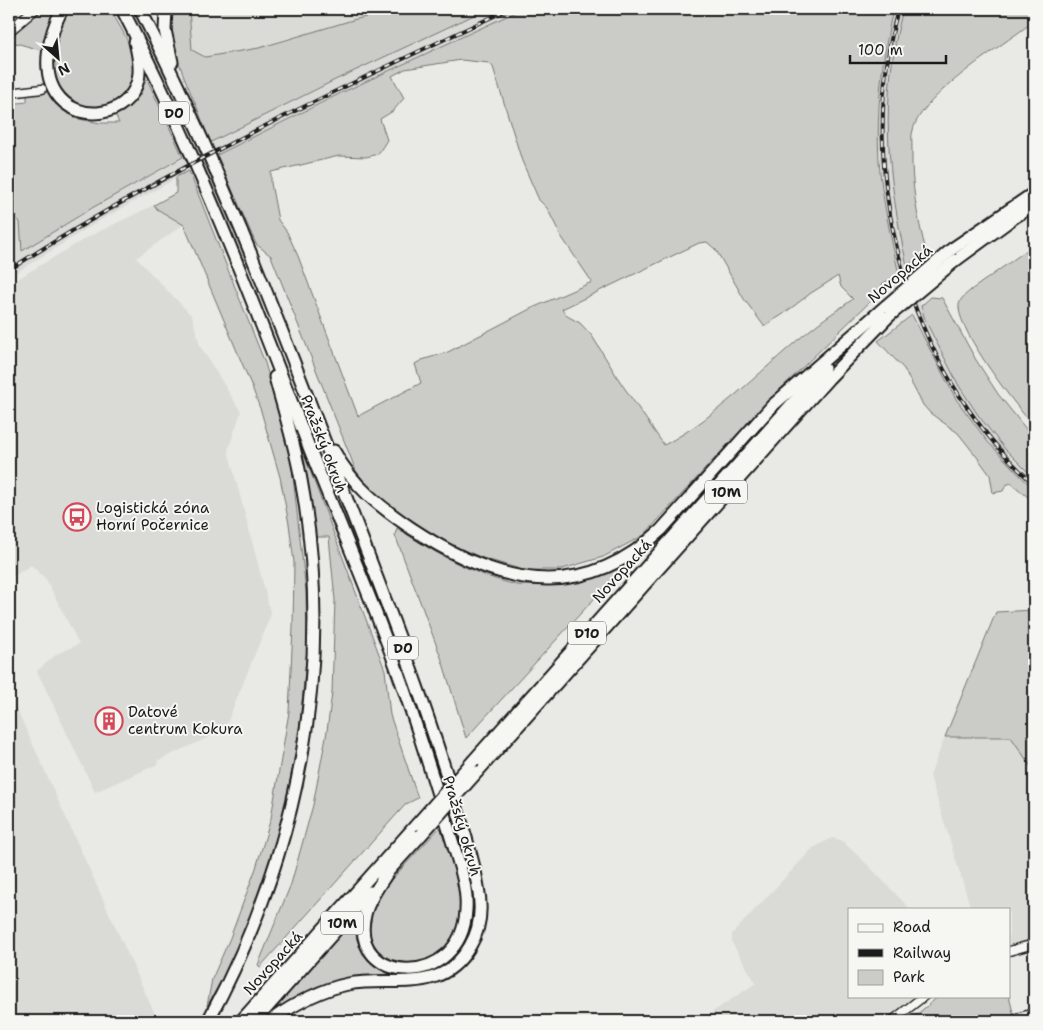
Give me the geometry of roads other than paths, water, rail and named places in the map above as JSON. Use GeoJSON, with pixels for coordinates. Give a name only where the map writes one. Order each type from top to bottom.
{"type":"FeatureCollection","features":[{"type":"Feature","properties":{"kind":"highway"},"geometry":{"type":"LineString","coordinates":[[62,9],[51,41],[49,74],[52,86],[59,98],[80,111],[94,113],[110,111],[123,103],[134,91],[138,80],[139,67],[132,28]]}},
{"type":"Feature","properties":{"kind":"highway","name":"Pražský okruh"},"geometry":{"type":"LineString","coordinates":[[122,9],[189,146],[395,663],[448,829],[463,880],[466,902],[465,921],[456,943],[444,956],[429,965],[412,970],[401,969],[390,966],[380,960],[370,949],[364,935],[363,924],[369,903],[387,873]]}},
{"type":"Feature","properties":{"kind":"highway","name":"Pražský okruh"},"geometry":{"type":"LineString","coordinates":[[140,9],[182,95],[225,192],[314,414],[414,677],[445,770],[478,887],[480,916],[474,938],[460,959],[445,971],[433,978],[419,981],[372,981],[339,986],[298,1003],[270,1021]]}},
{"type":"Feature","properties":{"kind":"highway"},"geometry":{"type":"LineString","coordinates":[[166,9],[167,41],[182,95]]}},
{"type":"Feature","properties":{"kind":"highway","name":"Novopacká"},"geometry":{"type":"LineString","coordinates":[[240,1021],[821,371],[954,254],[1034,193]]}},
{"type":"Feature","properties":{"kind":"highway","name":"Novopacká"},"geometry":{"type":"LineString","coordinates":[[954,254],[1034,205]]}},
{"type":"Feature","properties":{"kind":"highway"},"geometry":{"type":"LineString","coordinates":[[208,1021],[239,961],[260,913],[283,842],[302,756],[308,718],[311,679],[313,594],[307,520],[296,452],[255,308]]}},
{"type":"Feature","properties":{"kind":"highway"},"geometry":{"type":"LineString","coordinates":[[314,414],[338,459],[356,484],[384,509],[416,531],[446,549],[509,575],[528,578],[566,578],[599,570],[614,564],[633,554],[649,542],[772,406],[887,311]]}},
{"type":"Feature","properties":{"kind":"highway","name":"Novopacká"},"geometry":{"type":"LineString","coordinates":[[255,1021],[887,311]]}},
{"type":"Feature","properties":{"kind":"main road"},"geometry":{"type":"LineString","coordinates":[[9,29],[26,9]]}},
{"type":"Feature","properties":{"kind":"main road"},"geometry":{"type":"LineString","coordinates":[[9,29],[35,9]]}},
{"type":"Feature","properties":{"kind":"street"},"geometry":{"type":"LineString","coordinates":[[9,92],[42,89]]}},
{"type":"Feature","properties":{"kind":"street"},"geometry":{"type":"LineString","coordinates":[[1010,951],[1034,944]]}},
{"type":"Feature","properties":{"kind":"street"},"geometry":{"type":"LineString","coordinates":[[892,1021],[921,998]]}},
{"type":"Feature","properties":{"kind":"street"},"geometry":{"type":"LineString","coordinates":[[1017,1018],[1034,1013]]}},
{"type":"Feature","properties":{"kind":"railway"},"geometry":{"type":"LineString","coordinates":[[9,270],[130,197],[254,131],[509,9]]}},
{"type":"Feature","properties":{"kind":"railway"},"geometry":{"type":"LineString","coordinates":[[898,9],[886,72],[883,137],[888,201],[901,265],[923,327],[953,384],[990,437],[1034,484]]}},
{"type":"Feature","properties":{"kind":"place","name":"Logistická zóna Horní Počernice"},"geometry":{"type":"Point","coordinates":[77,517]}},
{"type":"Feature","properties":{"kind":"place","name":"Datové centrum Kokura"},"geometry":{"type":"Point","coordinates":[109,721]}}]}
